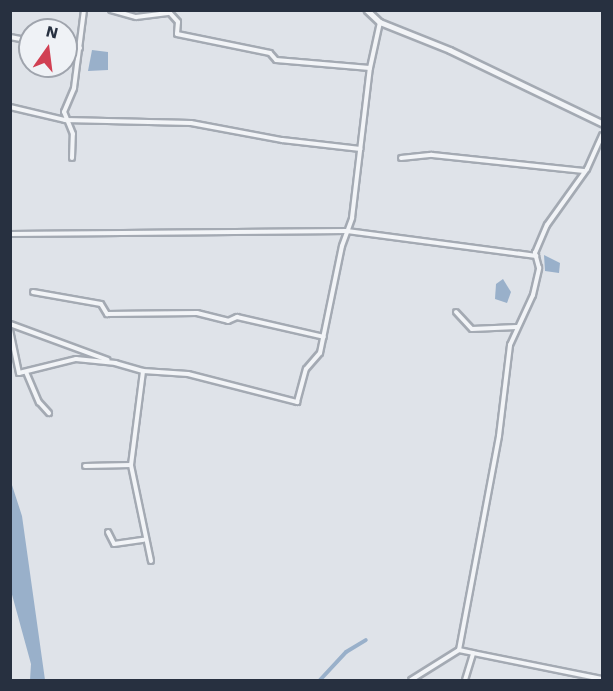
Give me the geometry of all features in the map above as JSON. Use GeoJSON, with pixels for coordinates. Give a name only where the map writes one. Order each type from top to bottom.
{"type":"FeatureCollection","features":[{"type":"Feature","properties":{"kind":"street"},"geometry":{"type":"LineString","coordinates":[[72,158],[73,134],[65,120],[80,48],[84,10]]}},
{"type":"Feature","properties":{"kind":"street"},"geometry":{"type":"LineString","coordinates":[[111,10],[136,17],[170,13],[178,22],[177,34],[270,53],[276,60],[370,68]]}},
{"type":"Feature","properties":{"kind":"street"},"geometry":{"type":"LineString","coordinates":[[367,10],[380,22],[450,50],[603,123]]}},
{"type":"Feature","properties":{"kind":"street"},"geometry":{"type":"LineString","coordinates":[[10,324],[143,371],[188,374],[294,403],[308,365],[320,352],[347,231],[352,218],[370,68],[380,22]]}},
{"type":"Feature","properties":{"kind":"street"},"geometry":{"type":"LineString","coordinates":[[10,107],[65,120],[191,123],[282,140],[360,149]]}},
{"type":"Feature","properties":{"kind":"street"},"geometry":{"type":"LineString","coordinates":[[459,651],[517,327],[533,295],[539,268],[536,256],[547,225],[584,171],[603,135]]}},
{"type":"Feature","properties":{"kind":"street"},"geometry":{"type":"LineString","coordinates":[[401,158],[432,155],[584,171]]}},
{"type":"Feature","properties":{"kind":"street"},"geometry":{"type":"LineString","coordinates":[[10,234],[347,231],[536,256]]}},
{"type":"Feature","properties":{"kind":"street"},"geometry":{"type":"LineString","coordinates":[[33,292],[101,304],[107,314],[197,313],[228,321],[237,317],[324,337]]}},
{"type":"Feature","properties":{"kind":"street"},"geometry":{"type":"LineString","coordinates":[[456,312],[472,329],[517,327]]}},
{"type":"Feature","properties":{"kind":"street"},"geometry":{"type":"LineString","coordinates":[[10,330],[18,372],[76,359],[116,363]]}},
{"type":"Feature","properties":{"kind":"street"},"geometry":{"type":"LineString","coordinates":[[143,371],[131,465],[144,540],[151,561]]}},
{"type":"Feature","properties":{"kind":"street"},"geometry":{"type":"LineString","coordinates":[[26,372],[39,402],[49,413]]}},
{"type":"Feature","properties":{"kind":"street"},"geometry":{"type":"LineString","coordinates":[[85,466],[131,465]]}},
{"type":"Feature","properties":{"kind":"street"},"geometry":{"type":"LineString","coordinates":[[108,532],[114,544],[144,540]]}},
{"type":"Feature","properties":{"kind":"street"},"geometry":{"type":"LineString","coordinates":[[413,679],[459,651],[603,679]]}},
{"type":"Feature","properties":{"kind":"street"},"geometry":{"type":"LineString","coordinates":[[465,681],[473,653]]}},
{"type":"Feature","properties":{"kind":"water"},"geometry":{"type":"Polygon","coordinates":[[[92,50],[108,52],[108,70],[88,71],[92,50]]]}},
{"type":"Feature","properties":{"kind":"water"},"geometry":{"type":"Polygon","coordinates":[[[544,255],[560,263],[559,273],[545,271],[544,255]]]}},
{"type":"Feature","properties":{"kind":"water"},"geometry":{"type":"Polygon","coordinates":[[[503,279],[511,292],[507,303],[495,299],[496,284],[503,279]]]}},
{"type":"Feature","properties":{"kind":"water"},"geometry":{"type":"Polygon","coordinates":[[[11,482],[22,516],[45,680],[30,680],[31,664],[11,591],[11,482]]]}},
{"type":"Feature","properties":{"kind":"waterway"},"geometry":{"type":"LineString","coordinates":[[320,680],[346,652],[366,640]]}}]}
